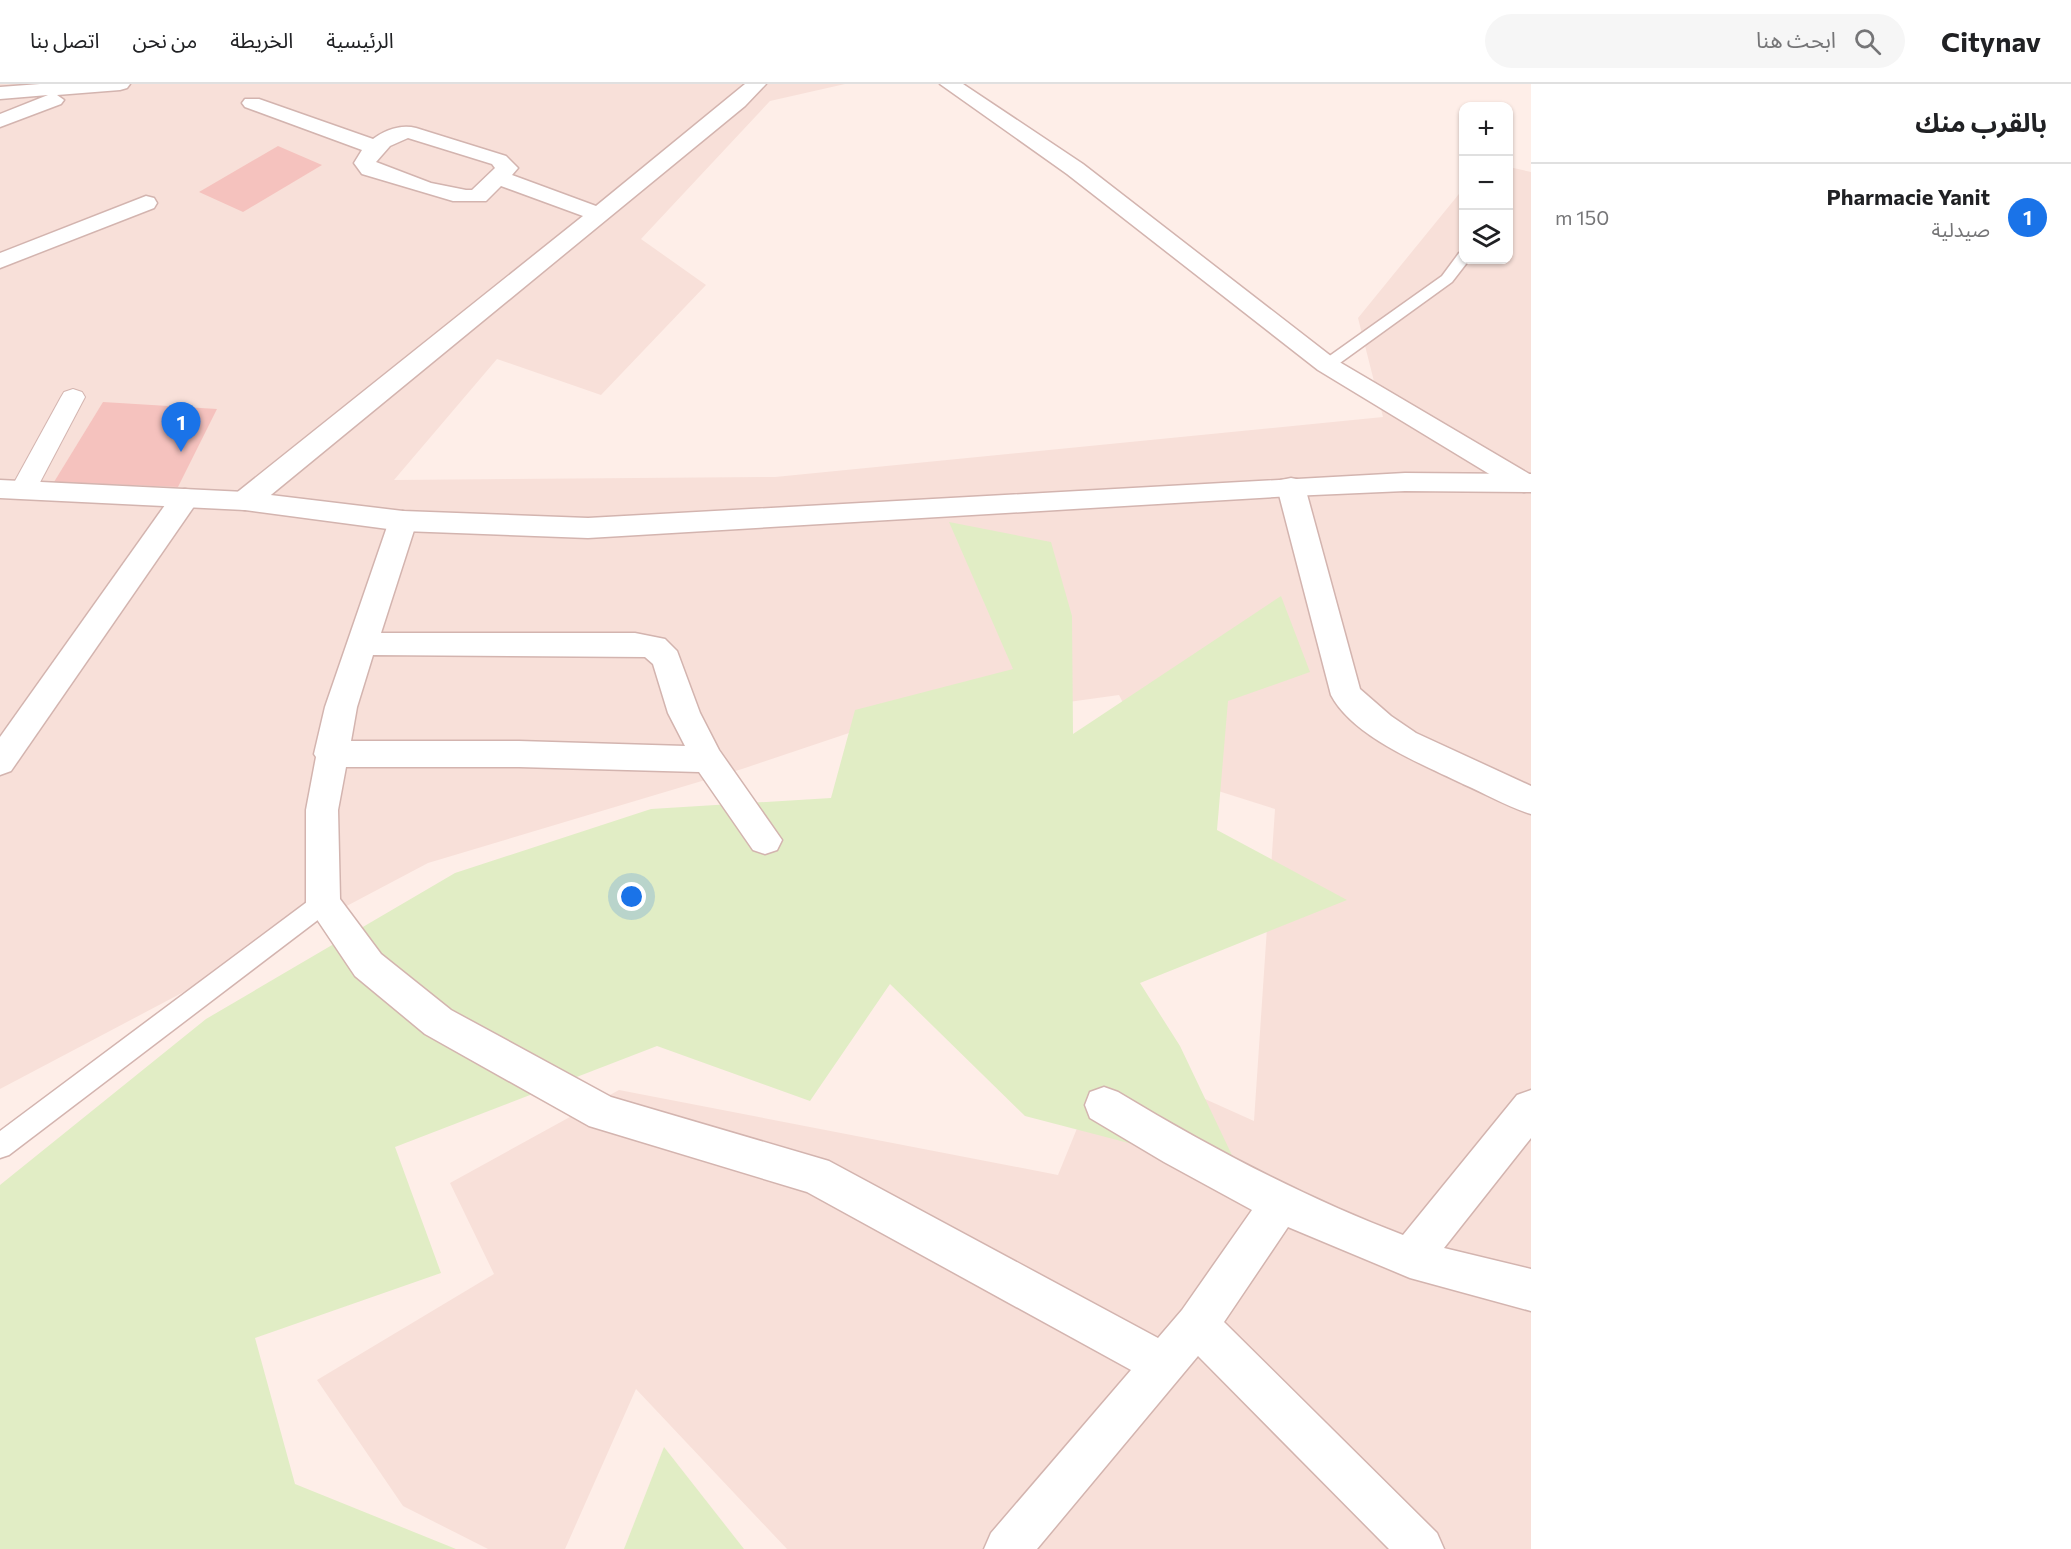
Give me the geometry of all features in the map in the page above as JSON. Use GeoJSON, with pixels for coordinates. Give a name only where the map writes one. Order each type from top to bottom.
{"type":"FeatureCollection","features":[{"type":"Feature","properties":{"kind":"street"},"geometry":{"type":"LineString","coordinates":[[1,93],[22,84]]}},
{"type":"Feature","properties":{"kind":"street"},"geometry":{"type":"LineString","coordinates":[[1,93],[120,84]]}},
{"type":"Feature","properties":{"kind":"street"},"geometry":{"type":"LineString","coordinates":[[245,501],[738,102],[756,84]]}},
{"type":"Feature","properties":{"kind":"street"},"geometry":{"type":"LineString","coordinates":[[950,84],[1075,169],[1327,365],[1528,483]]}},
{"type":"Feature","properties":{"kind":"street"},"geometry":{"type":"LineString","coordinates":[[0,121],[84,88]]}},
{"type":"Feature","properties":{"kind":"street"},"geometry":{"type":"LineString","coordinates":[[252,103],[375,147]]}},
{"type":"Feature","properties":{"kind":"street"},"geometry":{"type":"LineString","coordinates":[[409,132],[498,160],[507,168],[499,178],[478,196],[457,195],[370,169],[365,163],[375,147],[397,133],[409,132]]}},
{"type":"Feature","properties":{"kind":"street"},"geometry":{"type":"LineString","coordinates":[[499,178],[599,214]]}},
{"type":"Feature","properties":{"kind":"street"},"geometry":{"type":"LineString","coordinates":[[0,261],[146,203]]}},
{"type":"Feature","properties":{"kind":"street"},"geometry":{"type":"LineString","coordinates":[[11,490],[73,397]]}},
{"type":"Feature","properties":{"kind":"street"},"geometry":{"type":"LineString","coordinates":[[11,490],[245,501],[403,521],[588,528],[1291,487],[1405,482],[1528,483]]}},
{"type":"Feature","properties":{"kind":"street"},"geometry":{"type":"LineString","coordinates":[[1291,487],[1346,695],[1380,725],[1405,742],[1531,801]]}},
{"type":"Feature","properties":{"kind":"street"},"geometry":{"type":"LineString","coordinates":[[0,762],[119,597],[185,498]]}},
{"type":"Feature","properties":{"kind":"street"},"geometry":{"type":"LineString","coordinates":[[403,521],[341,706],[330,754],[322,810],[322,903],[368,965],[438,1022],[603,1113],[815,1175],[1164,1365]]}},
{"type":"Feature","properties":{"kind":"street"},"geometry":{"type":"LineString","coordinates":[[362,644],[635,644],[654,647],[666,659],[684,712],[708,759],[765,840]]}},
{"type":"Feature","properties":{"kind":"street"},"geometry":{"type":"LineString","coordinates":[[330,754],[519,754],[708,759]]}},
{"type":"Feature","properties":{"kind":"street"},"geometry":{"type":"LineString","coordinates":[[1104,1105],[1173,1148],[1281,1203],[1410,1258],[1531,1290]]}},
{"type":"Feature","properties":{"kind":"street"},"geometry":{"type":"LineString","coordinates":[[1410,1258],[1531,1108]]}},
{"type":"Feature","properties":{"kind":"street"},"geometry":{"type":"LineString","coordinates":[[1007,1549],[1197,1325],[1281,1203]]}},
{"type":"Feature","properties":{"kind":"street"},"geometry":{"type":"LineString","coordinates":[[1197,1325],[1421,1549]]}},
{"type":"Feature","properties":{"kind":"lane"},"geometry":{"type":"LineString","coordinates":[[1327,365],[1447,279],[1459,263]]}},
{"type":"Feature","properties":{"kind":"lane"},"geometry":{"type":"LineString","coordinates":[[0,1146],[322,903]]}},
{"type":"Feature","properties":{"kind":"shaded area"},"geometry":{"type":"Polygon","coordinates":[[[0,84],[845,84],[770,101],[641,239],[706,285],[601,395],[497,359],[394,480],[775,477],[1383,417],[1358,318],[1459,194],[1459,264],[1513,264],[1513,168],[1531,172],[1531,1549],[787,1549],[636,1389],[565,1549],[488,1549],[403,1506],[317,1380],[494,1274],[450,1183],[619,1090],[1058,1175],[1107,1055],[1254,1121],[1275,809],[1158,772],[1119,695],[852,732],[742,769],[428,863],[0,1089],[0,84]]]}},
{"type":"Feature","properties":{"kind":"green space"},"geometry":{"type":"Polygon","coordinates":[[[949,522],[1051,542],[1072,616],[1073,734],[1281,596],[1310,672],[1228,701],[1217,830],[1347,900],[1140,983],[1180,1046],[1240,1172],[1025,1116],[890,984],[810,1101],[657,1046],[395,1147],[441,1273],[255,1338],[295,1484],[456,1549],[0,1549],[0,1185],[206,1019],[455,873],[651,809],[831,798],[855,710],[1013,669],[949,522]]]}},
{"type":"Feature","properties":{"kind":"green space"},"geometry":{"type":"Polygon","coordinates":[[[664,1447],[744,1549],[624,1549],[664,1447]]]}},
{"type":"Feature","properties":{"kind":"building"},"geometry":{"type":"Polygon","coordinates":[[[278,146],[322,165],[243,212],[199,192],[278,146]]]}},
{"type":"Feature","properties":{"kind":"building"},"geometry":{"type":"Polygon","coordinates":[[[103,402],[217,409],[178,487],[54,482],[103,402]]]}},
{"type":"Feature","properties":{"kind":"place","name":"Pharmacie Yanit"},"geometry":{"type":"Point","coordinates":[181,452]}}]}
